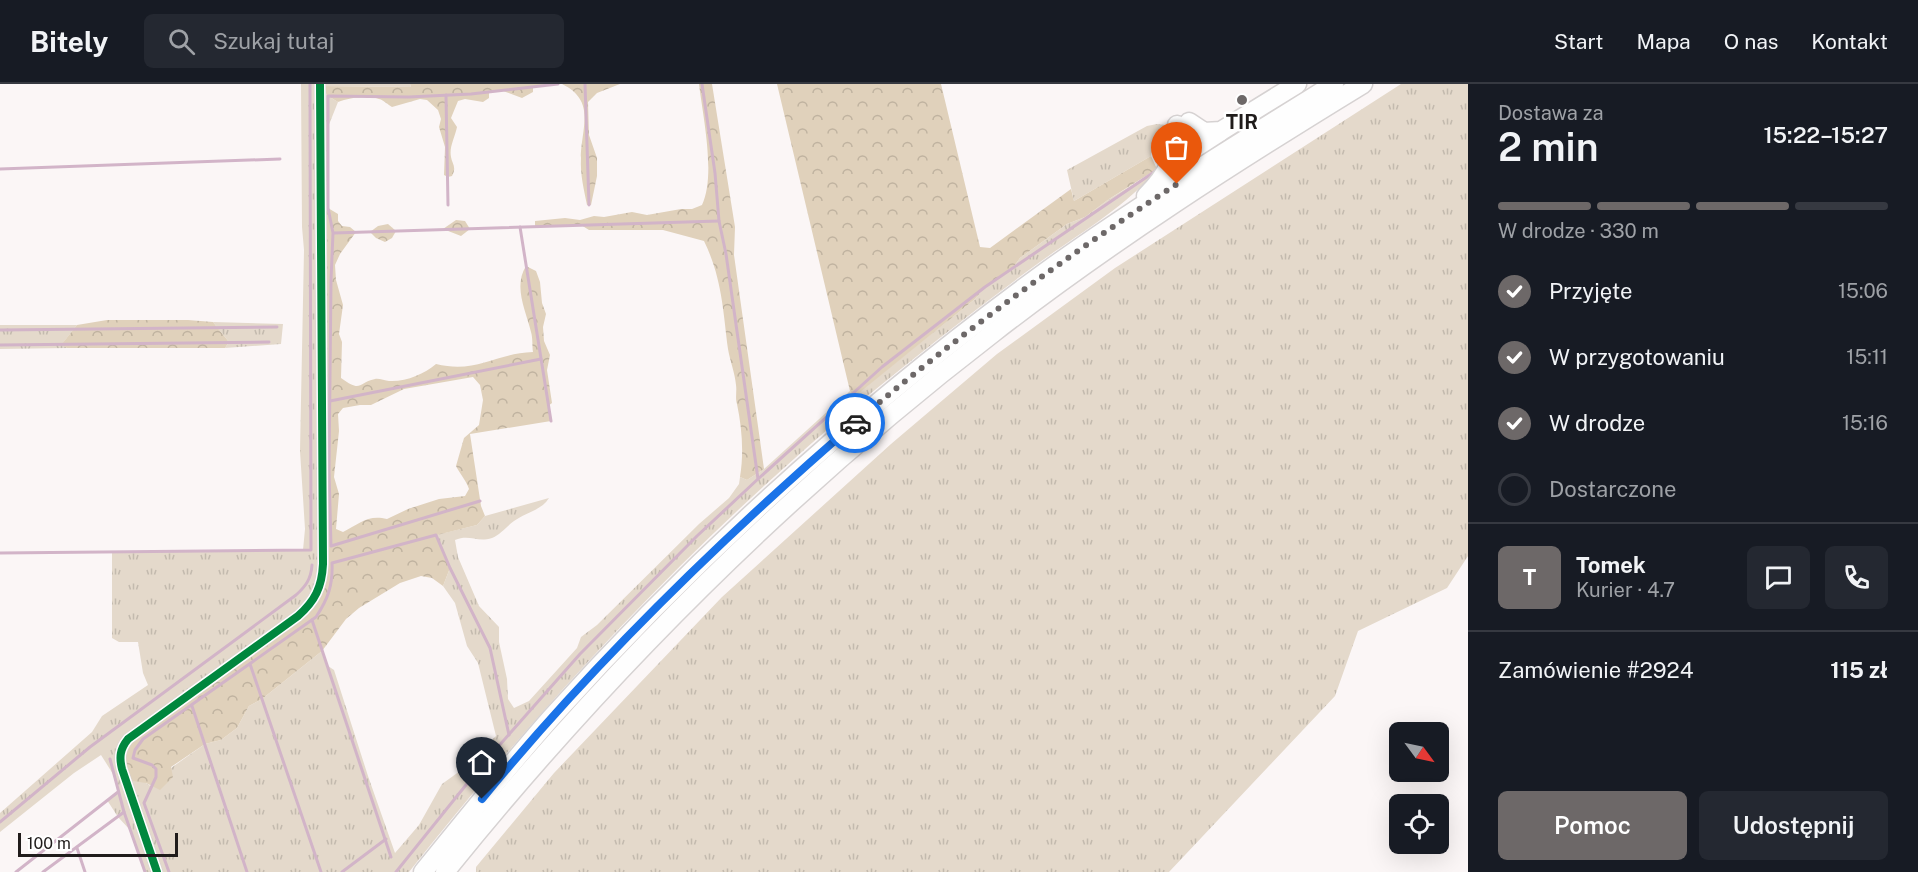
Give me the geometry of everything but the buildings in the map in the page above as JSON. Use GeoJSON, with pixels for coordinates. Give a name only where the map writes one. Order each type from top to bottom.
{"type":"FeatureCollection","features":[{"type":"Feature","properties":{"kind":"highway"},"geometry":{"type":"LineString","coordinates":[[1172,163],[1280,91],[1297,84]]}},
{"type":"Feature","properties":{"kind":"highway"},"geometry":{"type":"LineString","coordinates":[[423,872],[552,717],[652,611],[814,458],[922,368],[1048,270],[1334,84]]}},
{"type":"Feature","properties":{"kind":"highway"},"geometry":{"type":"LineString","coordinates":[[446,872],[534,765],[616,674],[712,576],[820,475],[934,379],[1057,285],[1158,215],[1363,84]]}},
{"type":"Feature","properties":{"kind":"highway"},"geometry":{"type":"LineString","coordinates":[[1121,221],[1160,181],[1172,163],[1183,124],[1204,132],[1221,131]]}},
{"type":"Feature","properties":{"kind":"street"},"geometry":{"type":"LineString","coordinates":[[157,872],[122,769],[120,755],[124,744],[298,616],[313,602],[321,583],[323,564],[320,84]]}},
{"type":"Feature","properties":{"kind":"green space"},"geometry":{"type":"Polygon","coordinates":[[[301,84],[410,84],[411,87],[321,86],[328,96],[338,102],[328,127],[328,208],[321,209],[319,589],[146,783],[152,787],[171,768],[205,744],[221,740],[237,728],[249,706],[262,699],[322,651],[328,666],[334,670],[395,853],[419,825],[442,784],[460,771],[496,736],[478,663],[467,646],[455,603],[443,586],[450,568],[436,535],[477,525],[485,516],[549,498],[542,506],[514,521],[492,538],[455,540],[458,557],[479,606],[499,627],[499,642],[507,679],[508,699],[514,708],[529,701],[577,648],[581,637],[597,625],[699,524],[729,498],[739,484],[740,477],[747,480],[764,469],[850,391],[854,396],[975,299],[985,287],[1012,269],[1020,258],[1067,224],[1085,217],[1109,199],[1157,170],[1116,208],[994,296],[860,402],[738,510],[622,625],[567,685],[513,746],[409,872],[145,872],[130,830],[107,800],[118,791],[113,774],[101,755],[74,773],[0,832],[0,813],[92,732],[102,716],[148,685],[143,673],[138,642],[119,642],[112,638],[112,552],[303,550],[305,529],[300,451],[304,250],[301,84]]]}},
{"type":"Feature","properties":{"kind":"green space"},"geometry":{"type":"Polygon","coordinates":[[[410,84],[558,84],[533,87],[533,92],[522,98],[503,91],[489,92],[489,98],[483,102],[465,99],[458,101],[451,118],[457,127],[451,150],[454,170],[452,176],[448,177],[444,175],[445,147],[439,127],[441,119],[438,110],[427,100],[420,99],[392,107],[381,100],[369,97],[338,102],[328,96],[320,86],[411,87],[410,84]]]}},
{"type":"Feature","properties":{"kind":"green space"},"geometry":{"type":"Polygon","coordinates":[[[562,84],[620,84],[597,93],[588,102],[589,135],[597,158],[597,176],[591,205],[587,205],[581,170],[585,116],[583,107],[573,91],[562,84]]]}},
{"type":"Feature","properties":{"kind":"green space"},"geometry":{"type":"Polygon","coordinates":[[[699,84],[712,84],[735,227],[734,255],[764,469],[747,480],[740,477],[741,431],[721,294],[715,268],[704,241],[663,230],[589,230],[581,225],[535,227],[535,221],[565,218],[580,220],[594,216],[604,217],[632,212],[647,215],[692,209],[702,205],[706,193],[708,162],[699,84]]]}},
{"type":"Feature","properties":{"kind":"green space"},"geometry":{"type":"Polygon","coordinates":[[[777,84],[941,84],[980,247],[990,248],[1071,189],[1074,201],[1151,156],[1157,169],[1085,217],[1067,224],[1020,258],[1012,269],[985,287],[975,299],[854,397],[850,391],[777,84]]]}},
{"type":"Feature","properties":{"kind":"green space"},"geometry":{"type":"Polygon","coordinates":[[[1401,84],[1468,84],[1468,556],[1447,588],[1358,631],[1335,696],[1169,872],[476,872],[476,867],[554,773],[722,597],[891,444],[997,354],[1115,268],[1401,84]]]}},
{"type":"Feature","properties":{"kind":"green space"},"geometry":{"type":"Polygon","coordinates":[[[1165,125],[1166,132],[1154,139],[1151,156],[1074,201],[1067,170],[1147,126],[1165,125]]]}},
{"type":"Feature","properties":{"kind":"green space"},"geometry":{"type":"Polygon","coordinates":[[[328,208],[338,214],[338,221],[342,226],[350,227],[356,232],[335,265],[336,280],[343,305],[339,334],[342,342],[341,378],[359,386],[375,379],[389,381],[408,379],[436,364],[475,365],[520,353],[533,352],[532,335],[521,291],[522,274],[526,266],[536,271],[546,314],[543,327],[544,341],[550,355],[547,370],[552,403],[548,406],[551,421],[470,434],[481,506],[485,516],[477,525],[437,535],[450,568],[443,586],[432,578],[421,576],[400,583],[359,608],[346,619],[322,651],[262,699],[249,706],[237,728],[221,740],[205,744],[171,767],[173,777],[160,790],[146,783],[126,780],[122,749],[286,626],[319,589],[320,209],[328,208]],[[473,377],[404,389],[371,405],[343,408],[338,414],[339,431],[334,477],[339,494],[336,529],[343,532],[369,519],[387,519],[439,499],[465,496],[469,489],[456,466],[464,438],[479,425],[483,400],[480,385],[473,377]]]}},
{"type":"Feature","properties":{"kind":"green space"},"geometry":{"type":"Polygon","coordinates":[[[456,220],[465,221],[470,229],[461,236],[443,229],[456,220]]]}},
{"type":"Feature","properties":{"kind":"green space"},"geometry":{"type":"Polygon","coordinates":[[[388,224],[396,231],[392,238],[385,242],[370,232],[378,226],[388,224]]]}},
{"type":"Feature","properties":{"kind":"green space"},"geometry":{"type":"Polygon","coordinates":[[[107,320],[213,322],[229,342],[225,348],[67,348],[61,345],[77,325],[107,320]]]}},
{"type":"Feature","properties":{"kind":"green space"},"geometry":{"type":"Polygon","coordinates":[[[213,322],[283,324],[281,344],[225,348],[229,342],[213,322]]]}},
{"type":"Feature","properties":{"kind":"green space"},"geometry":{"type":"Polygon","coordinates":[[[0,325],[77,325],[62,344],[67,348],[0,349],[0,325]]]}},
{"type":"Feature","properties":{"kind":"waterway"},"geometry":{"type":"LineString","coordinates":[[0,553],[311,550],[310,84]]}},
{"type":"Feature","properties":{"kind":"waterway"},"geometry":{"type":"LineString","coordinates":[[480,501],[331,546],[329,471],[333,233],[328,208],[328,96],[409,97],[471,94],[558,84]]}},
{"type":"Feature","properties":{"kind":"waterway"},"geometry":{"type":"LineString","coordinates":[[585,84],[589,205]]}},
{"type":"Feature","properties":{"kind":"waterway"},"geometry":{"type":"LineString","coordinates":[[702,84],[715,173],[719,221],[726,254],[758,479]]}},
{"type":"Feature","properties":{"kind":"waterway"},"geometry":{"type":"LineString","coordinates":[[446,95],[448,205]]}},
{"type":"Feature","properties":{"kind":"waterway"},"geometry":{"type":"LineString","coordinates":[[0,169],[280,159]]}},
{"type":"Feature","properties":{"kind":"waterway"},"geometry":{"type":"LineString","coordinates":[[396,872],[482,765],[580,654],[697,536],[758,479],[882,367],[985,287],[1157,170]]}},
{"type":"Feature","properties":{"kind":"waterway"},"geometry":{"type":"LineString","coordinates":[[334,233],[719,221]]}},
{"type":"Feature","properties":{"kind":"waterway"},"geometry":{"type":"LineString","coordinates":[[520,227],[551,421]]}},
{"type":"Feature","properties":{"kind":"waterway"},"geometry":{"type":"LineString","coordinates":[[0,330],[277,327]]}},
{"type":"Feature","properties":{"kind":"waterway"},"geometry":{"type":"LineString","coordinates":[[0,345],[269,342]]}},
{"type":"Feature","properties":{"kind":"waterway"},"geometry":{"type":"LineString","coordinates":[[330,401],[541,359]]}},
{"type":"Feature","properties":{"kind":"waterway"},"geometry":{"type":"LineString","coordinates":[[169,872],[144,803],[156,777],[156,769],[152,765],[133,758],[135,750],[143,739],[316,617],[329,592],[332,563],[436,535],[490,648],[509,735]]}},
{"type":"Feature","properties":{"kind":"waterway"},"geometry":{"type":"LineString","coordinates":[[0,822],[90,747],[296,595],[307,582],[312,565]]}},
{"type":"Feature","properties":{"kind":"waterway"},"geometry":{"type":"LineString","coordinates":[[312,620],[391,857]]}},
{"type":"Feature","properties":{"kind":"waterway"},"geometry":{"type":"LineString","coordinates":[[250,664],[321,872]]}},
{"type":"Feature","properties":{"kind":"waterway"},"geometry":{"type":"LineString","coordinates":[[192,706],[247,872]]}},
{"type":"Feature","properties":{"kind":"waterway"},"geometry":{"type":"LineString","coordinates":[[110,759],[124,812],[145,872]]}},
{"type":"Feature","properties":{"kind":"waterway"},"geometry":{"type":"LineString","coordinates":[[16,872],[118,792]]}},
{"type":"Feature","properties":{"kind":"waterway"},"geometry":{"type":"LineString","coordinates":[[43,872],[124,812]]}},
{"type":"Feature","properties":{"kind":"waterway"},"geometry":{"type":"LineString","coordinates":[[342,872],[386,839]]}},
{"type":"Feature","properties":{"kind":"waterway"},"geometry":{"type":"LineString","coordinates":[[77,848],[85,872]]}},
{"type":"Feature","properties":{"kind":"cycle path"},"geometry":{"type":"LineString","coordinates":[[157,872],[122,769],[120,757],[123,746],[128,739],[298,616],[313,599],[321,580],[323,564],[320,84]]}},
{"type":"Feature","properties":{"kind":"way so far"},"geometry":{"type":"LineString","coordinates":[[855,423],[1048,270],[1177,184]]}},
{"type":"Feature","properties":{"kind":"place","name":"TIR"},"geometry":{"type":"Point","coordinates":[1242,100]}},
{"type":"Feature","properties":{"kind":"route"},"geometry":{"type":"LineString","coordinates":[[482,799],[552,717],[652,611],[750,516],[855,423]]}}]}
